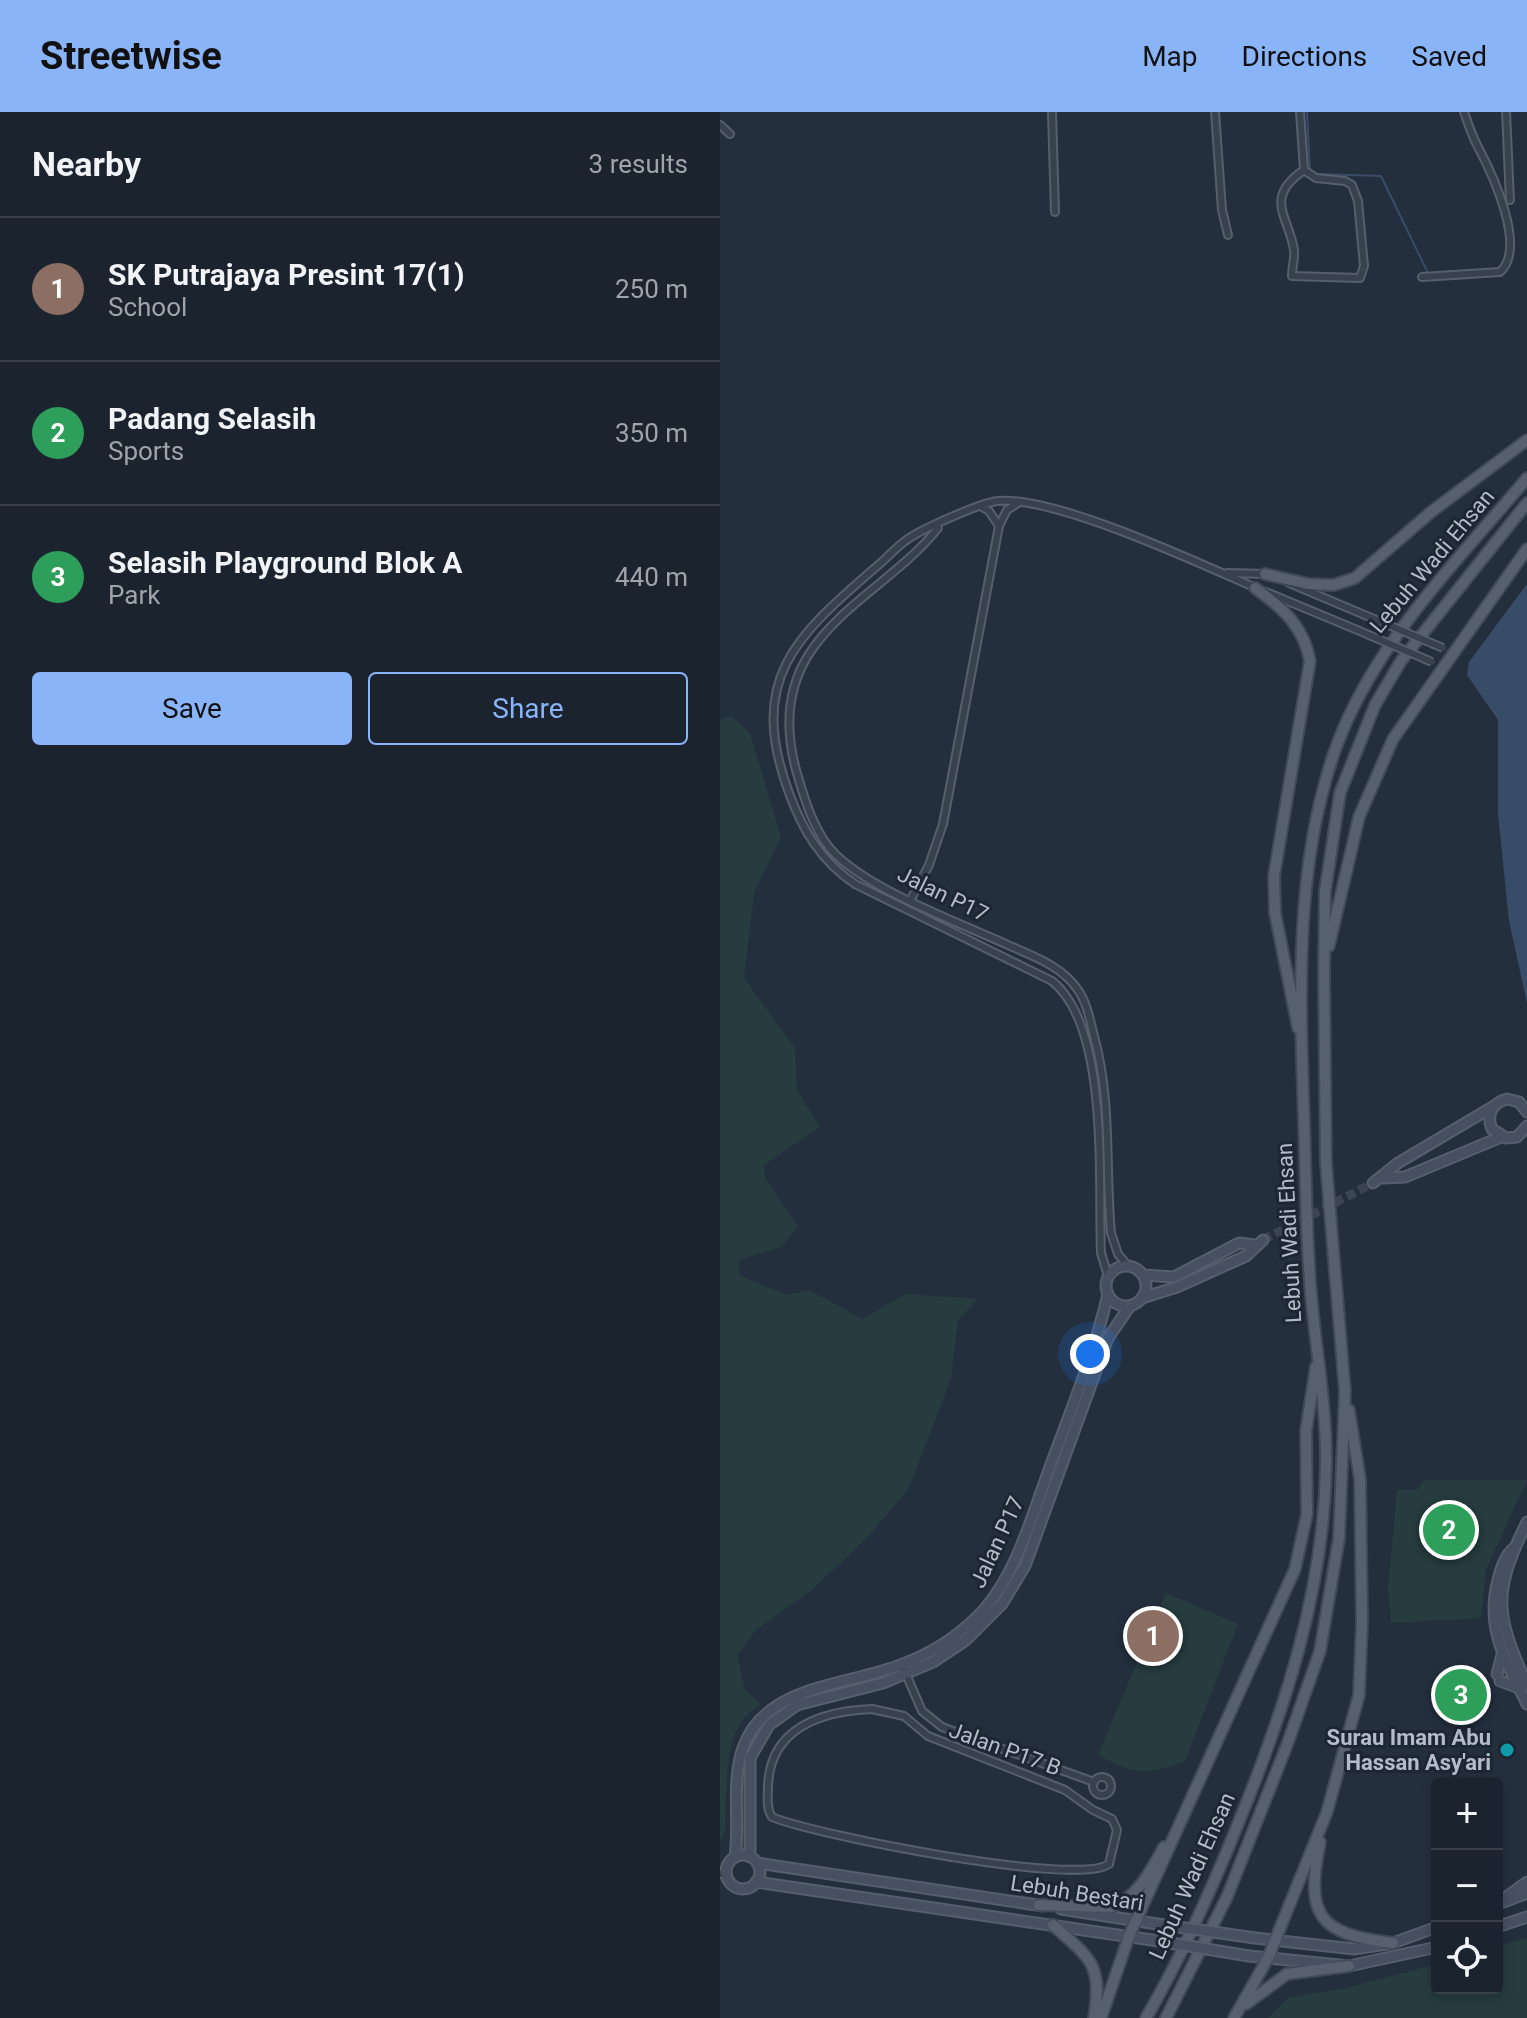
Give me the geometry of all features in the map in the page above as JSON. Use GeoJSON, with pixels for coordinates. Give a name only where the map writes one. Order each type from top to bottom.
{"type":"FeatureCollection","features":[{"type":"Feature","properties":{"kind":"main road"},"geometry":{"type":"LineString","coordinates":[[1265,574],[1308,584],[1334,585],[1355,578],[1431,512],[1527,440]]}},
{"type":"Feature","properties":{"kind":"main road","name":"Lebuh Wadi Ehsan"},"geometry":{"type":"LineString","coordinates":[[1146,2018],[1211,1891],[1266,1755],[1302,1644],[1321,1546],[1326,1463],[1322,1383],[1317,1363],[1309,1266],[1301,1046],[1304,892],[1310,840],[1336,747],[1383,652],[1527,478]]}},
{"type":"Feature","properties":{"kind":"main road","name":"Lebuh Wadi Ehsan"},"geometry":{"type":"LineString","coordinates":[[1166,2018],[1227,1897],[1320,1651],[1339,1538],[1345,1392],[1326,1163],[1324,975],[1325,892],[1340,793],[1375,705],[1401,661],[1527,503]]}},
{"type":"Feature","properties":{"kind":"main road"},"geometry":{"type":"LineString","coordinates":[[1324,975],[1359,817],[1393,739],[1527,549]]}},
{"type":"Feature","properties":{"kind":"main road"},"geometry":{"type":"LineString","coordinates":[[1255,588],[1280,607],[1306,637],[1310,661],[1274,876],[1275,913],[1301,1046]]}},
{"type":"Feature","properties":{"kind":"main road"},"geometry":{"type":"LineString","coordinates":[[1101,2018],[1129,1936],[1295,1569],[1307,1514],[1306,1431],[1317,1363]]}},
{"type":"Feature","properties":{"kind":"main road"},"geometry":{"type":"LineString","coordinates":[[1345,1392],[1360,1479],[1362,1623],[1359,1695],[1312,1879],[1315,1904],[1323,1918],[1346,1935],[1393,1943]]}},
{"type":"Feature","properties":{"kind":"main road"},"geometry":{"type":"LineString","coordinates":[[1039,1905],[1111,1907],[1129,1897],[1146,1880],[1207,1767]]}},
{"type":"Feature","properties":{"kind":"main road"},"geometry":{"type":"LineString","coordinates":[[1237,2014],[1268,1958],[1327,1812]]}},
{"type":"Feature","properties":{"kind":"main road"},"geometry":{"type":"LineString","coordinates":[[1053,1925],[1079,1945],[1094,1969],[1097,1997],[1094,2018]]}},
{"type":"Feature","properties":{"kind":"main road"},"geometry":{"type":"LineString","coordinates":[[1237,2014],[1287,1974],[1349,1966]]}},
{"type":"Feature","properties":{"kind":"street"},"geometry":{"type":"LineString","coordinates":[[1052,112],[1055,212]]}},
{"type":"Feature","properties":{"kind":"street"},"geometry":{"type":"LineString","coordinates":[[1215,112],[1222,210],[1228,235]]}},
{"type":"Feature","properties":{"kind":"street"},"geometry":{"type":"LineString","coordinates":[[1300,112],[1304,170]]}},
{"type":"Feature","properties":{"kind":"street"},"geometry":{"type":"LineString","coordinates":[[1464,112],[1476,145],[1510,202]]}},
{"type":"Feature","properties":{"kind":"street"},"geometry":{"type":"LineString","coordinates":[[1422,277],[1505,271],[1516,245],[1510,202],[1506,112]]}},
{"type":"Feature","properties":{"kind":"street"},"geometry":{"type":"LineString","coordinates":[[720,125],[730,134]]}},
{"type":"Feature","properties":{"kind":"street"},"geometry":{"type":"LineString","coordinates":[[1304,170],[1316,178],[1345,181],[1357,194],[1364,266],[1360,278],[1292,276],[1294,247],[1283,222],[1282,198],[1290,182],[1304,170]]}},
{"type":"Feature","properties":{"kind":"street","name":"Jalan P17"},"geometry":{"type":"LineString","coordinates":[[1108,1276],[1101,1253],[1094,1072],[1070,1000],[1052,981],[855,884],[827,865],[796,811],[771,727],[782,673],[798,643],[831,605],[909,537],[979,505],[998,501],[1046,508],[1111,529],[1444,667]]}},
{"type":"Feature","properties":{"kind":"street"},"geometry":{"type":"LineString","coordinates":[[911,899],[929,865],[943,824],[999,526],[1007,510],[1018,503]]}},
{"type":"Feature","properties":{"kind":"street"},"geometry":{"type":"LineString","coordinates":[[979,505],[989,511],[999,526]]}},
{"type":"Feature","properties":{"kind":"street","name":"Jalan P17"},"geometry":{"type":"LineString","coordinates":[[940,525],[919,553],[844,616],[810,652],[795,678],[789,716],[800,782],[817,825],[836,856],[867,877],[1053,967],[1076,987],[1084,999],[1107,1095],[1111,1233],[1118,1254],[1128,1266]]}},
{"type":"Feature","properties":{"kind":"street","name":"Jalan P17"},"geometry":{"type":"LineString","coordinates":[[1221,573],[1265,574],[1455,652]]}},
{"type":"Feature","properties":{"kind":"street"},"geometry":{"type":"LineString","coordinates":[[831,605],[844,616]]}},
{"type":"Feature","properties":{"kind":"street"},"geometry":{"type":"LineString","coordinates":[[827,865],[836,856]]}},
{"type":"Feature","properties":{"kind":"street"},"geometry":{"type":"LineString","coordinates":[[1527,1112],[1513,1099],[1494,1106],[1398,1163],[1378,1180],[1405,1177],[1527,1126]]}},
{"type":"Feature","properties":{"kind":"street"},"geometry":{"type":"LineString","coordinates":[[1494,1106],[1489,1123],[1506,1137],[1527,1141]]}},
{"type":"Feature","properties":{"kind":"street"},"geometry":{"type":"LineString","coordinates":[[1259,1242],[1246,1256],[1177,1287],[1142,1298],[1130,1306],[1117,1304],[1108,1294],[1108,1276],[1114,1269],[1128,1266],[1143,1275],[1174,1277],[1239,1243],[1259,1242]]}},
{"type":"Feature","properties":{"kind":"street"},"geometry":{"type":"LineString","coordinates":[[1142,1298],[1146,1286],[1143,1275]]}},
{"type":"Feature","properties":{"kind":"street","name":"Jalan P17"},"geometry":{"type":"LineString","coordinates":[[735,1857],[739,1769],[744,1745],[754,1727],[788,1699],[904,1670],[976,1618],[1003,1581],[1019,1549],[1094,1349],[1108,1294]]}},
{"type":"Feature","properties":{"kind":"street","name":"Jalan P17"},"geometry":{"type":"LineString","coordinates":[[754,1860],[750,1758],[769,1725],[797,1705],[904,1670],[966,1640],[992,1616],[1014,1587],[1108,1338],[1130,1306]]}},
{"type":"Feature","properties":{"kind":"street"},"geometry":{"type":"LineString","coordinates":[[1515,1669],[1502,1654],[1493,1626],[1493,1604],[1500,1570],[1527,1522]]}},
{"type":"Feature","properties":{"kind":"street"},"geometry":{"type":"LineString","coordinates":[[1515,1547],[1500,1614],[1527,1704]]}},
{"type":"Feature","properties":{"kind":"street"},"geometry":{"type":"LineString","coordinates":[[1502,1654],[1498,1678],[1523,1686]]}},
{"type":"Feature","properties":{"kind":"street","name":"Jalan P17 B"},"geometry":{"type":"LineString","coordinates":[[904,1670],[922,1711],[930,1719],[1094,1782]]}},
{"type":"Feature","properties":{"kind":"street"},"geometry":{"type":"LineString","coordinates":[[872,1709],[904,1716],[928,1736],[1065,1790],[1085,1805],[1112,1819],[1116,1825],[1113,1856],[1102,1868],[1017,1868],[931,1854],[776,1819],[769,1811],[770,1764],[778,1744],[801,1726],[872,1709]]}},
{"type":"Feature","properties":{"kind":"street"},"geometry":{"type":"LineString","coordinates":[[989,1760],[995,1746]]}},
{"type":"Feature","properties":{"kind":"street"},"geometry":{"type":"LineString","coordinates":[[1101,1777],[1111,1784],[1106,1794],[1096,1793],[1094,1782],[1101,1777]]}},
{"type":"Feature","properties":{"kind":"street"},"geometry":{"type":"LineString","coordinates":[[1085,1805],[1096,1793]]}},
{"type":"Feature","properties":{"kind":"street"},"geometry":{"type":"LineString","coordinates":[[735,1857],[754,1860],[756,1882],[741,1889],[731,1884],[723,1874],[735,1857]]}},
{"type":"Feature","properties":{"kind":"street","name":"Lebuh Bestari"},"geometry":{"type":"LineString","coordinates":[[754,1860],[1136,1921],[1354,1949],[1393,1943],[1431,1929]]}},
{"type":"Feature","properties":{"kind":"street","name":"Lebuh Bestari"},"geometry":{"type":"LineString","coordinates":[[756,1882],[1249,1956],[1349,1966],[1431,1949]]}},
{"type":"Feature","properties":{"kind":"street"},"geometry":{"type":"LineString","coordinates":[[1503,1900],[1527,1882]]}},
{"type":"Feature","properties":{"kind":"street"},"geometry":{"type":"LineString","coordinates":[[1503,1903],[1527,1893]]}},
{"type":"Feature","properties":{"kind":"street"},"geometry":{"type":"LineString","coordinates":[[1503,1925],[1527,1917]]}},
{"type":"Feature","properties":{"kind":"street"},"geometry":{"type":"LineString","coordinates":[[1503,1927],[1527,1925]]}},
{"type":"Feature","properties":{"kind":"green space"},"geometry":{"type":"Polygon","coordinates":[[[732,716],[750,734],[781,837],[754,893],[744,978],[795,1048],[797,1090],[820,1127],[764,1165],[765,1178],[798,1227],[781,1247],[739,1260],[740,1276],[787,1295],[809,1290],[863,1319],[905,1294],[978,1299],[958,1320],[951,1379],[909,1488],[867,1538],[813,1589],[756,1630],[737,1655],[745,1690],[761,1705],[748,1714],[738,1727],[732,1743],[725,1831],[720,1842],[720,720],[732,716]]]}},
{"type":"Feature","properties":{"kind":"green space"},"geometry":{"type":"Polygon","coordinates":[[[1424,1480],[1527,1480],[1486,1570],[1481,1618],[1391,1623],[1388,1587],[1397,1490],[1417,1490],[1424,1480]]]}},
{"type":"Feature","properties":{"kind":"green space"},"geometry":{"type":"Polygon","coordinates":[[[1166,1593],[1238,1624],[1185,1761],[1161,1769],[1141,1771],[1098,1755],[1166,1593]]]}},
{"type":"Feature","properties":{"kind":"green space"},"geometry":{"type":"Polygon","coordinates":[[[1527,1938],[1527,2018],[1268,2018],[1289,1997],[1342,1989],[1431,1966],[1431,1994],[1503,1994],[1503,1944],[1527,1938]]]}},
{"type":"Feature","properties":{"kind":"water"},"geometry":{"type":"Polygon","coordinates":[[[1527,584],[1527,1003],[1509,921],[1498,814],[1498,720],[1467,675],[1469,662],[1527,584]]]}},
{"type":"Feature","properties":{"kind":"waterway"},"geometry":{"type":"LineString","coordinates":[[1307,112],[1310,171]]}},
{"type":"Feature","properties":{"kind":"waterway"},"geometry":{"type":"LineString","coordinates":[[1316,174],[1381,176],[1428,273]]}},
{"type":"Feature","properties":{"kind":"tunnel"},"geometry":{"type":"LineString","coordinates":[[1263,1240],[1373,1183]]}},
{"type":"Feature","properties":{"kind":"place","name":"Padang Selasih"},"geometry":{"type":"Point","coordinates":[1449,1530]}},
{"type":"Feature","properties":{"kind":"place","name":"SK Putrajaya Presint 17(1)"},"geometry":{"type":"Point","coordinates":[1153,1636]}},
{"type":"Feature","properties":{"kind":"place","name":"Selasih Playground Blok A"},"geometry":{"type":"Point","coordinates":[1461,1695]}},
{"type":"Feature","properties":{"kind":"place","name":"Surau Imam Abu Hassan Asy'ari"},"geometry":{"type":"Point","coordinates":[1507,1750]}}]}
